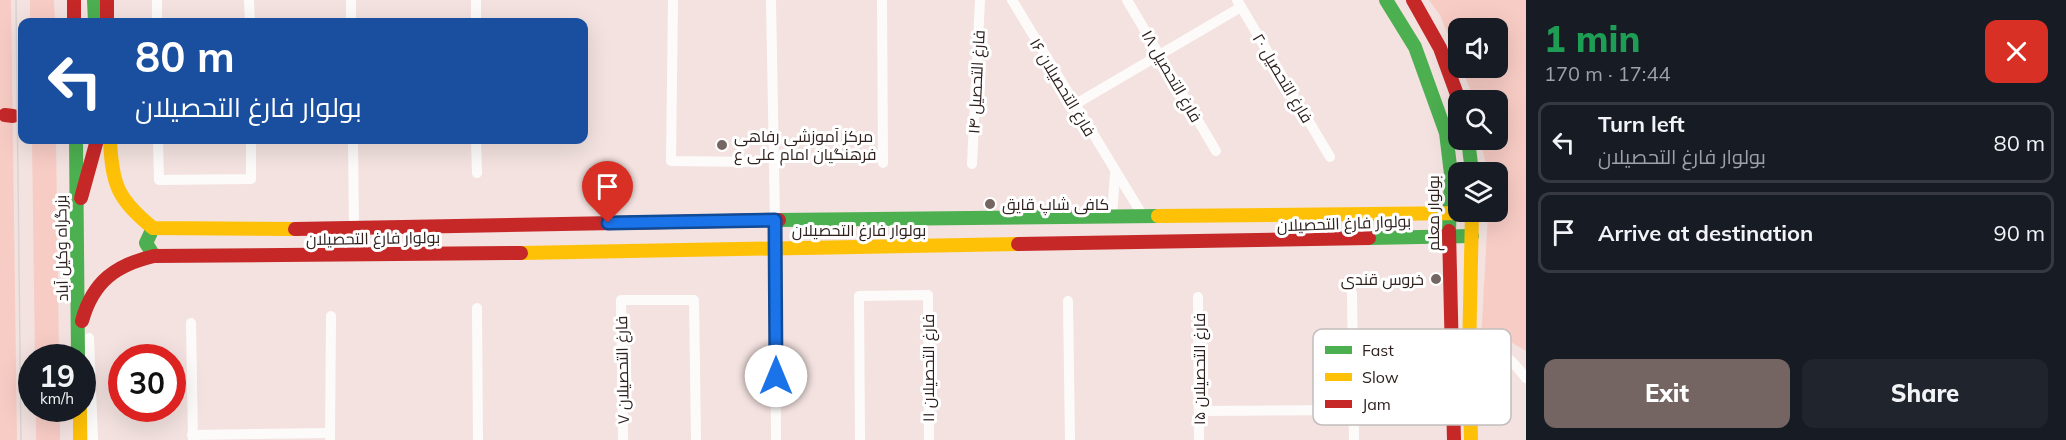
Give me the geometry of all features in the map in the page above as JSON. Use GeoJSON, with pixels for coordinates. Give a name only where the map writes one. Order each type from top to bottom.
{"type":"FeatureCollection","features":[{"type":"Feature","properties":{"kind":"main road"},"geometry":{"type":"LineString","coordinates":[[74,0],[74,18]]}},
{"type":"Feature","properties":{"kind":"main road"},"geometry":{"type":"LineString","coordinates":[[94,0],[95,18]]}},
{"type":"Feature","properties":{"kind":"main road"},"geometry":{"type":"LineString","coordinates":[[107,0],[107,18]]}},
{"type":"Feature","properties":{"kind":"main road","name":"بولوار معلم"},"geometry":{"type":"LineString","coordinates":[[1386,0],[1415,47],[1446,133],[1450,162]]}},
{"type":"Feature","properties":{"kind":"main road"},"geometry":{"type":"LineString","coordinates":[[1413,0],[1433,36],[1456,90]]}},
{"type":"Feature","properties":{"kind":"main road","name":"بزرگراه وکیل آباد"},"geometry":{"type":"LineString","coordinates":[[76,144],[83,344]]}},
{"type":"Feature","properties":{"kind":"main road"},"geometry":{"type":"LineString","coordinates":[[77,213],[96,144]]}},
{"type":"Feature","properties":{"kind":"main road"},"geometry":{"type":"LineString","coordinates":[[110,144],[112,177],[119,199],[153,228],[146,243],[154,256]]}},
{"type":"Feature","properties":{"kind":"main road","name":"بولوار فارغ التحصیلان"},"geometry":{"type":"LineString","coordinates":[[153,228],[354,229],[775,220],[1448,212]]}},
{"type":"Feature","properties":{"kind":"main road"},"geometry":{"type":"LineString","coordinates":[[775,220],[775,247]]}},
{"type":"Feature","properties":{"kind":"main road","name":"بولوار معلم"},"geometry":{"type":"LineString","coordinates":[[1449,222],[1451,329]]}},
{"type":"Feature","properties":{"kind":"main road"},"geometry":{"type":"LineString","coordinates":[[1470,329],[1472,222]]}},
{"type":"Feature","properties":{"kind":"main road","name":"بولوار فارغ التحصیلان"},"geometry":{"type":"LineString","coordinates":[[84,340],[85,306],[112,274],[130,262],[154,256],[341,256],[1472,236]]}},
{"type":"Feature","properties":{"kind":"main road"},"geometry":{"type":"LineString","coordinates":[[80,422],[80,440]]}},
{"type":"Feature","properties":{"kind":"main road","name":"بولوار معلم"},"geometry":{"type":"LineString","coordinates":[[1454,425],[1454,440]]}},
{"type":"Feature","properties":{"kind":"main road"},"geometry":{"type":"LineString","coordinates":[[1471,425],[1471,440]]}},
{"type":"Feature","properties":{"kind":"street"},"geometry":{"type":"LineString","coordinates":[[157,0],[157,18]]}},
{"type":"Feature","properties":{"kind":"street"},"geometry":{"type":"LineString","coordinates":[[249,0],[249,18]]}},
{"type":"Feature","properties":{"kind":"street"},"geometry":{"type":"LineString","coordinates":[[351,0],[351,18]]}},
{"type":"Feature","properties":{"kind":"street"},"geometry":{"type":"LineString","coordinates":[[476,0],[476,18]]}},
{"type":"Feature","properties":{"kind":"street"},"geometry":{"type":"LineString","coordinates":[[673,0],[671,161],[754,162]]}},
{"type":"Feature","properties":{"kind":"street"},"geometry":{"type":"LineString","coordinates":[[771,0],[775,220]]}},
{"type":"Feature","properties":{"kind":"street"},"geometry":{"type":"LineString","coordinates":[[882,0],[882,163]]}},
{"type":"Feature","properties":{"kind":"street","name":"فارغ التحصیل ۱۴"},"geometry":{"type":"LineString","coordinates":[[972,164],[980,0]]}},
{"type":"Feature","properties":{"kind":"street","name":"فارغ التحصیلان ۱۶"},"geometry":{"type":"LineString","coordinates":[[1012,0],[1115,174],[1143,216]]}},
{"type":"Feature","properties":{"kind":"street","name":"فارغ التحصیل ۱۸"},"geometry":{"type":"LineString","coordinates":[[1127,0],[1216,152]]}},
{"type":"Feature","properties":{"kind":"street"},"geometry":{"type":"LineString","coordinates":[[1074,105],[1160,55],[1239,3]]}},
{"type":"Feature","properties":{"kind":"street","name":"فارغ التحصیل ۲۰"},"geometry":{"type":"LineString","coordinates":[[1239,3],[1330,157]]}},
{"type":"Feature","properties":{"kind":"street"},"geometry":{"type":"LineString","coordinates":[[158,144],[159,180],[251,179],[251,144]]}},
{"type":"Feature","properties":{"kind":"street"},"geometry":{"type":"LineString","coordinates":[[353,144],[354,229]]}},
{"type":"Feature","properties":{"kind":"street"},"geometry":{"type":"LineString","coordinates":[[476,144],[477,173]]}},
{"type":"Feature","properties":{"kind":"street"},"geometry":{"type":"LineString","coordinates":[[1112,216],[1115,174]]}},
{"type":"Feature","properties":{"kind":"street"},"geometry":{"type":"LineString","coordinates":[[775,247],[776,440]]}},
{"type":"Feature","properties":{"kind":"street"},"geometry":{"type":"LineString","coordinates":[[1352,293],[1352,329]]}},
{"type":"Feature","properties":{"kind":"street","name":"فارغ التحصیلان ۱۱"},"geometry":{"type":"LineString","coordinates":[[860,440],[859,296],[928,295],[929,440]]}},
{"type":"Feature","properties":{"kind":"street","name":"فارغ التحصیلان ۱۵"},"geometry":{"type":"LineString","coordinates":[[1198,297],[1199,440]]}},
{"type":"Feature","properties":{"kind":"street","name":"فارغ التحصیلان ۷"},"geometry":{"type":"LineString","coordinates":[[622,440],[621,300],[694,300],[696,440]]}},
{"type":"Feature","properties":{"kind":"street"},"geometry":{"type":"LineString","coordinates":[[1068,301],[1070,440]]}},
{"type":"Feature","properties":{"kind":"street"},"geometry":{"type":"LineString","coordinates":[[477,308],[478,440]]}},
{"type":"Feature","properties":{"kind":"street"},"geometry":{"type":"LineString","coordinates":[[191,323],[192,437],[330,437],[331,315]]}},
{"type":"Feature","properties":{"kind":"street"},"geometry":{"type":"LineString","coordinates":[[84,340],[93,440]]}},
{"type":"Feature","properties":{"kind":"street"},"geometry":{"type":"LineString","coordinates":[[1511,359],[1526,378]]}},
{"type":"Feature","properties":{"kind":"street"},"geometry":{"type":"LineString","coordinates":[[1199,411],[1313,410]]}},
{"type":"Feature","properties":{"kind":"street"},"geometry":{"type":"LineString","coordinates":[[89,422],[92,426]]}},
{"type":"Feature","properties":{"kind":"street"},"geometry":{"type":"LineString","coordinates":[[1354,425],[1354,440]]}},
{"type":"Feature","properties":{"kind":"shaded area"},"geometry":{"type":"Polygon","coordinates":[[[0,0],[11,0],[17,440],[0,440],[0,0]]]}},
{"type":"Feature","properties":{"kind":"shaded area"},"geometry":{"type":"Polygon","coordinates":[[[30,0],[54,0],[55,18],[30,18],[30,0]]]}},
{"type":"Feature","properties":{"kind":"shaded area"},"geometry":{"type":"Polygon","coordinates":[[[1429,0],[1526,0],[1526,351],[1511,342],[1511,329],[1482,329],[1487,222],[1508,222],[1508,162],[1485,162],[1483,150],[1508,150],[1508,90],[1470,90],[1466,78],[1508,78],[1508,18],[1448,18],[1448,35],[1440,15],[1429,0]]]}},
{"type":"Feature","properties":{"kind":"shaded area"},"geometry":{"type":"Polygon","coordinates":[[[32,144],[56,144],[59,344],[35,344],[32,144]]]}},
{"type":"Feature","properties":{"kind":"shaded area"},"geometry":{"type":"Polygon","coordinates":[[[36,422],[60,422],[60,440],[36,440],[36,422]]]}},
{"type":"Feature","properties":{"kind":"tram line"},"geometry":{"type":"LineString","coordinates":[[16,0],[21,440]]}},
{"type":"Feature","properties":{"kind":"traffic: fast"},"geometry":{"type":"LineString","coordinates":[[94,0],[95,18]]}},
{"type":"Feature","properties":{"kind":"traffic: fast"},"geometry":{"type":"LineString","coordinates":[[1386,0],[1415,47],[1446,133],[1451,174],[1449,231]]}},
{"type":"Feature","properties":{"kind":"traffic: fast"},"geometry":{"type":"LineString","coordinates":[[76,144],[78,344]]}},
{"type":"Feature","properties":{"kind":"traffic: fast"},"geometry":{"type":"LineString","coordinates":[[1469,150],[1471,162]]}},
{"type":"Feature","properties":{"kind":"traffic: fast"},"geometry":{"type":"LineString","coordinates":[[779,220],[1158,216]]}},
{"type":"Feature","properties":{"kind":"traffic: fast"},"geometry":{"type":"LineString","coordinates":[[153,228],[146,243],[154,256]]}},
{"type":"Feature","properties":{"kind":"traffic: fast"},"geometry":{"type":"LineString","coordinates":[[1369,238],[1472,236]]}},
{"type":"Feature","properties":{"kind":"traffic: slow"},"geometry":{"type":"LineString","coordinates":[[110,144],[115,180],[119,190],[132,209],[153,228],[295,229]]}},
{"type":"Feature","properties":{"kind":"traffic: slow"},"geometry":{"type":"LineString","coordinates":[[1158,216],[1448,213]]}},
{"type":"Feature","properties":{"kind":"traffic: slow"},"geometry":{"type":"LineString","coordinates":[[1470,329],[1472,222]]}},
{"type":"Feature","properties":{"kind":"traffic: slow"},"geometry":{"type":"LineString","coordinates":[[521,253],[1018,244]]}},
{"type":"Feature","properties":{"kind":"traffic: slow"},"geometry":{"type":"LineString","coordinates":[[80,422],[80,440]]}},
{"type":"Feature","properties":{"kind":"traffic: slow"},"geometry":{"type":"LineString","coordinates":[[1471,425],[1471,440]]}},
{"type":"Feature","properties":{"kind":"traffic: jam"},"geometry":{"type":"LineString","coordinates":[[74,0],[74,18]]}},
{"type":"Feature","properties":{"kind":"traffic: jam"},"geometry":{"type":"LineString","coordinates":[[107,0],[107,18]]}},
{"type":"Feature","properties":{"kind":"traffic: jam"},"geometry":{"type":"LineString","coordinates":[[1413,0],[1440,48],[1455,90]]}},
{"type":"Feature","properties":{"kind":"traffic: jam"},"geometry":{"type":"LineString","coordinates":[[5,115],[13,116]]}},
{"type":"Feature","properties":{"kind":"traffic: jam"},"geometry":{"type":"LineString","coordinates":[[81,198],[96,144]]}},
{"type":"Feature","properties":{"kind":"traffic: jam"},"geometry":{"type":"LineString","coordinates":[[295,229],[779,220]]}},
{"type":"Feature","properties":{"kind":"traffic: jam"},"geometry":{"type":"LineString","coordinates":[[1449,231],[1451,329]]}},
{"type":"Feature","properties":{"kind":"traffic: jam"},"geometry":{"type":"LineString","coordinates":[[1018,244],[1369,238]]}},
{"type":"Feature","properties":{"kind":"traffic: jam"},"geometry":{"type":"LineString","coordinates":[[82,321],[93,295],[108,277],[128,264],[154,256],[521,253]]}},
{"type":"Feature","properties":{"kind":"traffic: jam"},"geometry":{"type":"LineString","coordinates":[[1454,425],[1454,440]]}},
{"type":"Feature","properties":{"kind":"place","name":"مرکز آموزشی رفاهی فرهنگیان امام علی ع"},"geometry":{"type":"Point","coordinates":[722,145]}},
{"type":"Feature","properties":{"kind":"place","name":"کافی شاپ قایق"},"geometry":{"type":"Point","coordinates":[990,204]}},
{"type":"Feature","properties":{"kind":"place","name":"خروس قندی"},"geometry":{"type":"Point","coordinates":[1436,279]}},
{"type":"Feature","properties":{"kind":"route"},"geometry":{"type":"LineString","coordinates":[[608,223],[775,220],[776,376]]}}]}
